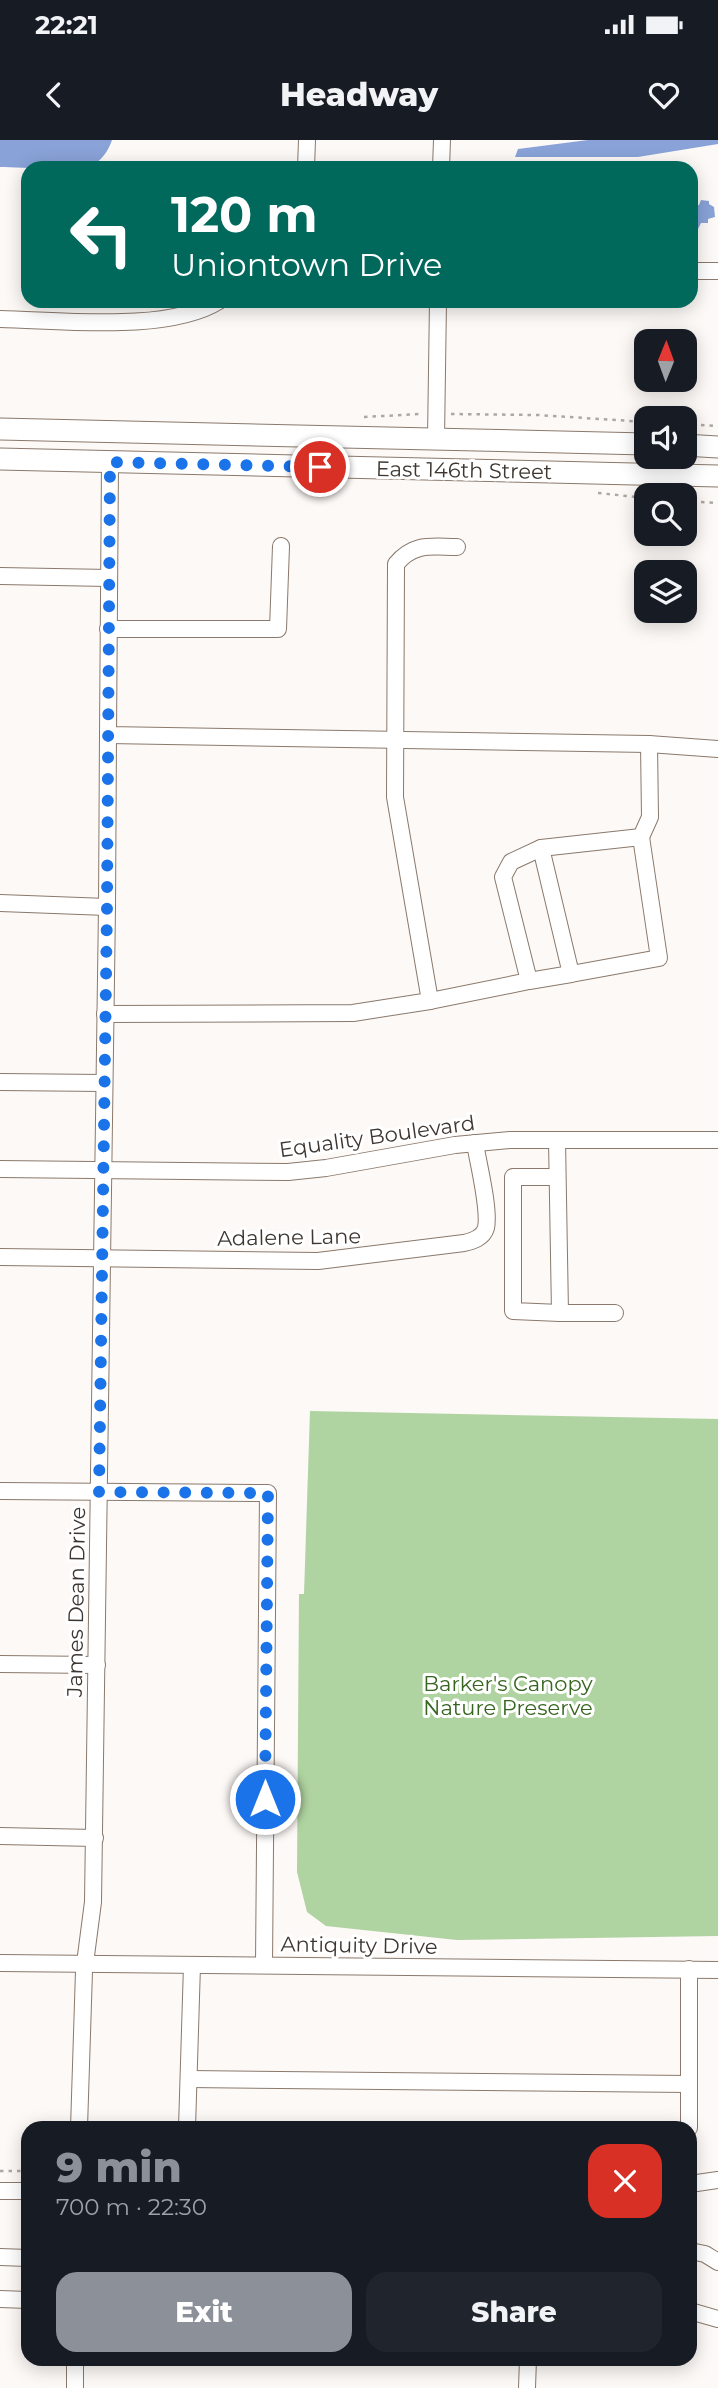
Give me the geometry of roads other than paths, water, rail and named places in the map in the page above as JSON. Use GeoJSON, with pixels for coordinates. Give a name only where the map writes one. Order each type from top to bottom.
{"type":"FeatureCollection","features":[{"type":"Feature","properties":{"kind":"main road","name":"East 146th Street"},"geometry":{"type":"LineString","coordinates":[[0,429],[634,444]]}},
{"type":"Feature","properties":{"kind":"main road"},"geometry":{"type":"LineString","coordinates":[[697,446],[718,447]]}},
{"type":"Feature","properties":{"kind":"main road","name":"East 146th Street"},"geometry":{"type":"LineString","coordinates":[[0,459],[718,476]]}},
{"type":"Feature","properties":{"kind":"street"},"geometry":{"type":"LineString","coordinates":[[306,161],[307,140]]}},
{"type":"Feature","properties":{"kind":"street"},"geometry":{"type":"LineString","coordinates":[[441,161],[442,140]]}},
{"type":"Feature","properties":{"kind":"street"},"geometry":{"type":"LineString","coordinates":[[698,271],[718,271]]}},
{"type":"Feature","properties":{"kind":"street"},"geometry":{"type":"LineString","coordinates":[[0,319],[155,321],[186,315],[202,308]]}},
{"type":"Feature","properties":{"kind":"street"},"geometry":{"type":"LineString","coordinates":[[436,439],[439,308]]}},
{"type":"Feature","properties":{"kind":"street","name":"James Dean Drive"},"geometry":{"type":"LineString","coordinates":[[79,2121],[85,1964],[93,1902],[107,907],[110,462]]}},
{"type":"Feature","properties":{"kind":"street"},"geometry":{"type":"LineString","coordinates":[[108,629],[278,629],[281,546]]}},
{"type":"Feature","properties":{"kind":"street"},"geometry":{"type":"LineString","coordinates":[[430,1001],[395,797],[396,564],[404,554],[418,547],[457,547]]}},
{"type":"Feature","properties":{"kind":"street"},"geometry":{"type":"LineString","coordinates":[[0,576],[109,578]]}},
{"type":"Feature","properties":{"kind":"street"},"geometry":{"type":"LineString","coordinates":[[108,735],[649,744],[718,749]]}},
{"type":"Feature","properties":{"kind":"street"},"geometry":{"type":"LineString","coordinates":[[105,1014],[353,1013],[659,958],[641,837],[650,817],[649,744]]}},
{"type":"Feature","properties":{"kind":"street"},"geometry":{"type":"LineString","coordinates":[[529,981],[503,877],[511,862],[541,848],[641,837]]}},
{"type":"Feature","properties":{"kind":"street"},"geometry":{"type":"LineString","coordinates":[[541,848],[571,974]]}},
{"type":"Feature","properties":{"kind":"street"},"geometry":{"type":"LineString","coordinates":[[0,903],[107,907]]}},
{"type":"Feature","properties":{"kind":"street"},"geometry":{"type":"LineString","coordinates":[[0,1082],[104,1083]]}},
{"type":"Feature","properties":{"kind":"street","name":"Equality Boulevard"},"geometry":{"type":"LineString","coordinates":[[0,1169],[288,1172],[510,1140],[718,1140]]}},
{"type":"Feature","properties":{"kind":"street"},"geometry":{"type":"LineString","coordinates":[[557,1140],[560,1312]]}},
{"type":"Feature","properties":{"kind":"street","name":"Adalene Lane"},"geometry":{"type":"LineString","coordinates":[[0,1257],[318,1261],[478,1240],[485,1229],[486,1210],[475,1143]]}},
{"type":"Feature","properties":{"kind":"street"},"geometry":{"type":"LineString","coordinates":[[557,1177],[513,1177],[513,1311],[615,1313]]}},
{"type":"Feature","properties":{"kind":"street"},"geometry":{"type":"LineString","coordinates":[[0,1491],[268,1493],[264,1965]]}},
{"type":"Feature","properties":{"kind":"street"},"geometry":{"type":"LineString","coordinates":[[0,1664],[97,1665]]}},
{"type":"Feature","properties":{"kind":"street"},"geometry":{"type":"LineString","coordinates":[[0,1836],[94,1838]]}},
{"type":"Feature","properties":{"kind":"street","name":"Antiquity Drive"},"geometry":{"type":"LineString","coordinates":[[0,1963],[718,1970]]}},
{"type":"Feature","properties":{"kind":"street"},"geometry":{"type":"LineString","coordinates":[[187,2121],[192,1965]]}},
{"type":"Feature","properties":{"kind":"street"},"geometry":{"type":"LineString","coordinates":[[689,1969],[689,2121]]}},
{"type":"Feature","properties":{"kind":"street"},"geometry":{"type":"LineString","coordinates":[[189,2079],[689,2084]]}},
{"type":"Feature","properties":{"kind":"street"},"geometry":{"type":"LineString","coordinates":[[697,2183],[718,2180]]}},
{"type":"Feature","properties":{"kind":"street"},"geometry":{"type":"LineString","coordinates":[[0,2191],[21,2191]]}},
{"type":"Feature","properties":{"kind":"street"},"geometry":{"type":"LineString","coordinates":[[697,2252],[718,2262]]}},
{"type":"Feature","properties":{"kind":"street"},"geometry":{"type":"LineString","coordinates":[[0,2257],[21,2258]]}},
{"type":"Feature","properties":{"kind":"street"},"geometry":{"type":"LineString","coordinates":[[0,2299],[21,2300]]}},
{"type":"Feature","properties":{"kind":"street"},"geometry":{"type":"LineString","coordinates":[[697,2313],[718,2319]]}},
{"type":"Feature","properties":{"kind":"street"},"geometry":{"type":"LineString","coordinates":[[75,2366],[75,2388]]}},
{"type":"Feature","properties":{"kind":"street"},"geometry":{"type":"LineString","coordinates":[[527,2388],[528,2366]]}},
{"type":"Feature","properties":{"kind":"water"},"geometry":{"type":"Polygon","coordinates":[[[0,140],[112,140],[106,153],[98,161],[21,161],[21,167],[0,167],[0,140]]]}},
{"type":"Feature","properties":{"kind":"water"},"geometry":{"type":"Polygon","coordinates":[[[588,140],[718,140],[718,144],[638,157],[515,157],[518,149],[588,140]]]}},
{"type":"Feature","properties":{"kind":"water"},"geometry":{"type":"Polygon","coordinates":[[[701,200],[709,201],[714,207],[715,217],[708,219],[708,223],[701,223],[698,229],[698,205],[701,200]]]}},
{"type":"Feature","properties":{"kind":"park label","name":"Barker's Canopy Nature Preserve"},"geometry":{"type":"Point","coordinates":[508,1695]}}]}
